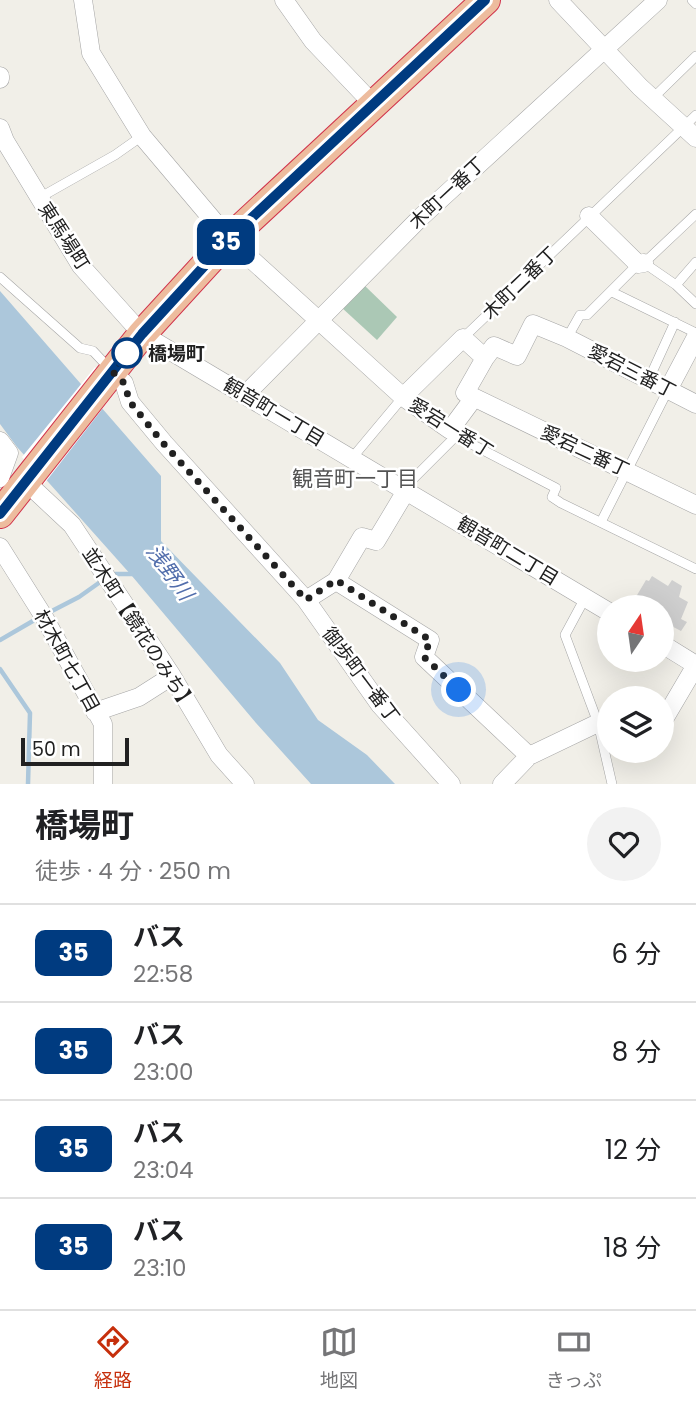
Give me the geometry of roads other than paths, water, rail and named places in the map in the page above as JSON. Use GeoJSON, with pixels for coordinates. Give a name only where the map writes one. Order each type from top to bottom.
{"type":"FeatureCollection","features":[{"type":"Feature","properties":{"kind":"highway"},"geometry":{"type":"LineString","coordinates":[[11,489],[110,376],[142,334],[229,239],[485,0]]}},
{"type":"Feature","properties":{"kind":"street","name":"愛宕一番丁"},"geometry":{"type":"LineString","coordinates":[[83,0],[91,53],[142,136],[229,239],[317,322],[403,397],[453,433]]}},
{"type":"Feature","properties":{"kind":"street"},"geometry":{"type":"LineString","coordinates":[[284,0],[313,41],[373,104]]}},
{"type":"Feature","properties":{"kind":"street"},"geometry":{"type":"LineString","coordinates":[[558,0],[653,98],[692,126]]}},
{"type":"Feature","properties":{"kind":"street","name":"木町一番丁"},"geometry":{"type":"LineString","coordinates":[[245,395],[421,217],[658,0]]}},
{"type":"Feature","properties":{"kind":"street","name":"東馬場町"},"geometry":{"type":"LineString","coordinates":[[0,128],[5,141],[81,267],[142,334]]}},
{"type":"Feature","properties":{"kind":"street"},"geometry":{"type":"LineString","coordinates":[[589,216],[641,264]]}},
{"type":"Feature","properties":{"kind":"street","name":"愛宕三番丁"},"geometry":{"type":"LineString","coordinates":[[485,358],[494,346],[517,356],[533,324],[669,388],[696,404]]}},
{"type":"Feature","properties":{"kind":"street","name":"観音町一丁目"},"geometry":{"type":"LineString","coordinates":[[142,334],[405,490]]}},
{"type":"Feature","properties":{"kind":"street"},"geometry":{"type":"LineString","coordinates":[[669,388],[696,335]]}},
{"type":"Feature","properties":{"kind":"street"},"geometry":{"type":"LineString","coordinates":[[453,433],[473,399],[465,393],[485,358],[463,338]]}},
{"type":"Feature","properties":{"kind":"street","name":"木町二番丁"},"geometry":{"type":"LineString","coordinates":[[403,397],[463,338]]}},
{"type":"Feature","properties":{"kind":"street","name":"御歩町一番丁"},"geometry":{"type":"LineString","coordinates":[[110,376],[124,383],[130,402],[163,443],[306,600],[380,705],[451,784]]}},
{"type":"Feature","properties":{"kind":"street","name":"愛宕二番丁"},"geometry":{"type":"LineString","coordinates":[[473,399],[696,505]]}},
{"type":"Feature","properties":{"kind":"street"},"geometry":{"type":"LineString","coordinates":[[0,441],[9,453],[11,489]]}},
{"type":"Feature","properties":{"kind":"street","name":"並木町【鏡花のみち】"},"geometry":{"type":"LineString","coordinates":[[11,489],[72,525],[172,676],[219,755],[245,784]]}},
{"type":"Feature","properties":{"kind":"street"},"geometry":{"type":"LineString","coordinates":[[306,600],[336,580],[362,537],[376,541],[405,490]]}},
{"type":"Feature","properties":{"kind":"street","name":"観音町二丁目"},"geometry":{"type":"LineString","coordinates":[[405,490],[597,605]]}},
{"type":"Feature","properties":{"kind":"street","name":"材木町七丁目"},"geometry":{"type":"LineString","coordinates":[[0,547],[44,617],[103,724],[103,784]]}},
{"type":"Feature","properties":{"kind":"street"},"geometry":{"type":"LineString","coordinates":[[336,580],[430,640],[424,657],[528,756]]}},
{"type":"Feature","properties":{"kind":"street"},"geometry":{"type":"LineString","coordinates":[[674,651],[696,665],[674,702]]}},
{"type":"Feature","properties":{"kind":"street"},"geometry":{"type":"LineString","coordinates":[[95,712],[139,697],[172,676]]}},
{"type":"Feature","properties":{"kind":"street"},"geometry":{"type":"LineString","coordinates":[[507,782],[528,756],[597,727]]}},
{"type":"Feature","properties":{"kind":"lane"},"geometry":{"type":"LineString","coordinates":[[692,0],[696,4]]}},
{"type":"Feature","properties":{"kind":"lane"},"geometry":{"type":"LineString","coordinates":[[653,98],[696,56]]}},
{"type":"Feature","properties":{"kind":"lane","name":"木町二番丁"},"geometry":{"type":"LineString","coordinates":[[463,338],[589,216],[692,126]]}},
{"type":"Feature","properties":{"kind":"lane"},"geometry":{"type":"LineString","coordinates":[[39,198],[115,155],[142,136]]}},
{"type":"Feature","properties":{"kind":"lane"},"geometry":{"type":"LineString","coordinates":[[567,338],[580,315],[587,315],[696,214]]}},
{"type":"Feature","properties":{"kind":"lane"},"geometry":{"type":"LineString","coordinates":[[676,285],[696,261]]}},
{"type":"Feature","properties":{"kind":"lane"},"geometry":{"type":"LineString","coordinates":[[641,264],[676,285],[696,304]]}},
{"type":"Feature","properties":{"kind":"lane"},"geometry":{"type":"LineString","coordinates":[[0,277],[80,348],[93,351],[110,376]]}},
{"type":"Feature","properties":{"kind":"lane"},"geometry":{"type":"LineString","coordinates":[[612,292],[696,335]]}},
{"type":"Feature","properties":{"kind":"lane"},"geometry":{"type":"LineString","coordinates":[[649,379],[675,322]]}},
{"type":"Feature","properties":{"kind":"lane"},"geometry":{"type":"LineString","coordinates":[[601,522],[669,388]]}},
{"type":"Feature","properties":{"kind":"lane","name":"木町二番丁"},"geometry":{"type":"LineString","coordinates":[[352,458],[403,397]]}},
{"type":"Feature","properties":{"kind":"lane"},"geometry":{"type":"LineString","coordinates":[[405,490],[453,433]]}},
{"type":"Feature","properties":{"kind":"lane","name":"愛宕一番丁"},"geometry":{"type":"LineString","coordinates":[[453,433],[556,488],[552,497],[696,569]]}},
{"type":"Feature","properties":{"kind":"lane"},"geometry":{"type":"LineString","coordinates":[[585,598],[565,635],[597,710]]}},
{"type":"Feature","properties":{"kind":"lane"},"geometry":{"type":"LineString","coordinates":[[609,763],[612,784]]}},
{"type":"Feature","properties":{"kind":"water","name":"浅野川"},"geometry":{"type":"Polygon","coordinates":[[[0,291],[161,476],[161,541],[280,663],[318,720],[367,755],[395,784],[311,784],[17,447],[0,424],[0,291]]]}},
{"type":"Feature","properties":{"kind":"waterway"},"geometry":{"type":"LineString","coordinates":[[115,574],[134,574]]}},
{"type":"Feature","properties":{"kind":"waterway"},"geometry":{"type":"LineString","coordinates":[[48,613],[79,597],[103,580]]}},
{"type":"Feature","properties":{"kind":"waterway"},"geometry":{"type":"LineString","coordinates":[[0,640],[38,618]]}},
{"type":"Feature","properties":{"kind":"waterway"},"geometry":{"type":"LineString","coordinates":[[0,669],[30,713],[28,784]]}},
{"type":"Feature","properties":{"kind":"place","name":"橋場町"},"geometry":{"type":"Point","coordinates":[127,353]}},
{"type":"Feature","properties":{"kind":"district","name":"観音町一丁目"},"geometry":{"type":"Point","coordinates":[355,478]}}]}
